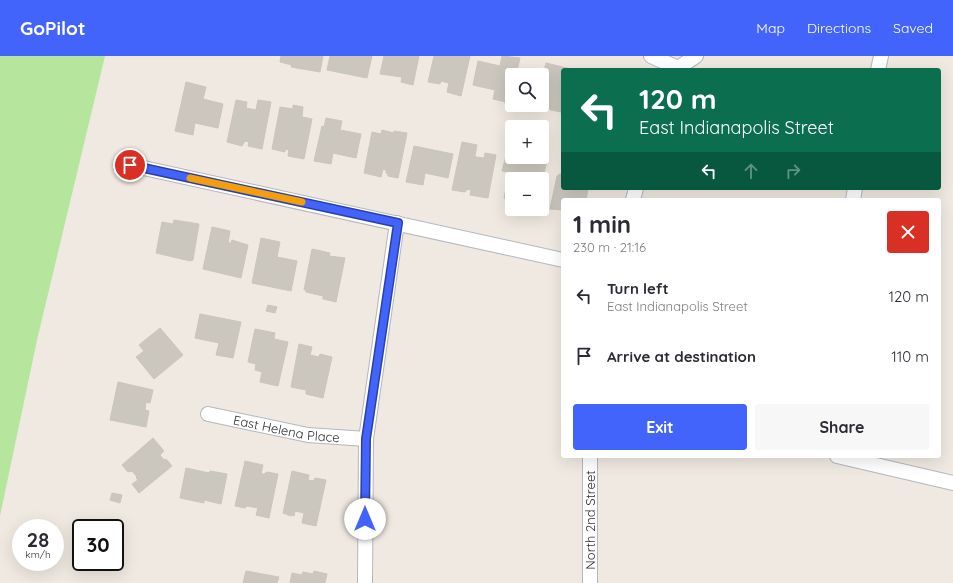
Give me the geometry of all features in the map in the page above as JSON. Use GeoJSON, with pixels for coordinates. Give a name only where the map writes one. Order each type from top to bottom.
{"type":"FeatureCollection","features":[{"type":"Feature","properties":{"kind":"street"},"geometry":{"type":"LineString","coordinates":[[651,56],[675,68]]}},
{"type":"Feature","properties":{"kind":"street"},"geometry":{"type":"LineString","coordinates":[[678,68],[696,56]]}},
{"type":"Feature","properties":{"kind":"street"},"geometry":{"type":"LineString","coordinates":[[878,68],[881,56]]}},
{"type":"Feature","properties":{"kind":"street"},"geometry":{"type":"LineString","coordinates":[[130,165],[561,260]]}},
{"type":"Feature","properties":{"kind":"street"},"geometry":{"type":"LineString","coordinates":[[365,583],[366,439],[398,223]]}},
{"type":"Feature","properties":{"kind":"street","name":"East Helena Place"},"geometry":{"type":"LineString","coordinates":[[208,414],[308,436],[366,439]]}},
{"type":"Feature","properties":{"kind":"street","name":"North 2nd Street"},"geometry":{"type":"LineString","coordinates":[[590,458],[590,583]]}},
{"type":"Feature","properties":{"kind":"street"},"geometry":{"type":"LineString","coordinates":[[846,458],[953,483]]}},
{"type":"Feature","properties":{"kind":"green space"},"geometry":{"type":"Polygon","coordinates":[[[0,56],[105,56],[37,340],[0,516],[0,56]]]}},
{"type":"Feature","properties":{"kind":"building"},"geometry":{"type":"Polygon","coordinates":[[[281,56],[323,56],[320,72],[291,67],[292,65],[280,62],[281,56]]]}},
{"type":"Feature","properties":{"kind":"building"},"geometry":{"type":"Polygon","coordinates":[[[330,56],[372,56],[367,78],[327,70],[330,56]]]}},
{"type":"Feature","properties":{"kind":"building"},"geometry":{"type":"Polygon","coordinates":[[[384,56],[419,56],[413,85],[401,82],[402,77],[380,74],[384,56]]]}},
{"type":"Feature","properties":{"kind":"building"},"geometry":{"type":"Polygon","coordinates":[[[434,56],[470,56],[461,96],[447,92],[449,83],[441,81],[440,84],[428,82],[434,56]]]}},
{"type":"Feature","properties":{"kind":"building"},"geometry":{"type":"Polygon","coordinates":[[[502,56],[520,58],[518,68],[505,68],[505,102],[493,99],[495,90],[473,85],[478,61],[500,66],[502,56]]]}},
{"type":"Feature","properties":{"kind":"building"},"geometry":{"type":"Polygon","coordinates":[[[546,63],[567,68],[561,68],[561,112],[549,110],[549,68],[545,68],[546,63]]]}},
{"type":"Feature","properties":{"kind":"building"},"geometry":{"type":"Polygon","coordinates":[[[186,82],[206,87],[203,99],[223,104],[218,128],[195,123],[193,135],[175,131],[186,82]]]}},
{"type":"Feature","properties":{"kind":"building"},"geometry":{"type":"Polygon","coordinates":[[[236,100],[247,102],[246,108],[256,110],[258,100],[271,102],[262,149],[248,146],[249,142],[245,141],[242,146],[227,142],[236,100]]]}},
{"type":"Feature","properties":{"kind":"building"},"geometry":{"type":"Polygon","coordinates":[[[293,105],[303,107],[302,117],[312,119],[304,159],[288,156],[289,150],[285,149],[285,152],[272,149],[280,107],[293,109],[293,105]]]}},
{"type":"Feature","properties":{"kind":"building"},"geometry":{"type":"Polygon","coordinates":[[[326,118],[342,121],[340,130],[361,134],[356,158],[333,153],[331,164],[314,161],[322,126],[324,127],[326,118]]]}},
{"type":"Feature","properties":{"kind":"building"},"geometry":{"type":"Polygon","coordinates":[[[382,130],[394,133],[394,131],[407,133],[398,178],[388,176],[386,170],[383,169],[381,177],[364,173],[372,132],[381,134],[382,130]]]}},
{"type":"Feature","properties":{"kind":"building"},"geometry":{"type":"Polygon","coordinates":[[[462,142],[477,145],[476,157],[484,158],[485,153],[496,155],[488,198],[470,195],[471,189],[466,190],[465,192],[452,190],[462,142]]]}},
{"type":"Feature","properties":{"kind":"building"},"geometry":{"type":"Polygon","coordinates":[[[414,146],[453,154],[448,178],[425,173],[423,185],[406,182],[414,146]]]}},
{"type":"Feature","properties":{"kind":"building"},"geometry":{"type":"Polygon","coordinates":[[[505,160],[505,164],[546,164],[544,172],[502,171],[505,160]]]}},
{"type":"Feature","properties":{"kind":"building"},"geometry":{"type":"Polygon","coordinates":[[[561,174],[561,190],[588,190],[586,198],[561,198],[561,210],[550,209],[557,176],[561,174]]]}},
{"type":"Feature","properties":{"kind":"building"},"geometry":{"type":"Polygon","coordinates":[[[174,220],[199,224],[193,260],[190,261],[156,253],[162,222],[173,224],[174,220]]]}},
{"type":"Feature","properties":{"kind":"building"},"geometry":{"type":"Polygon","coordinates":[[[212,227],[230,231],[228,243],[231,243],[232,240],[248,245],[241,278],[203,269],[212,227]]]}},
{"type":"Feature","properties":{"kind":"building"},"geometry":{"type":"Polygon","coordinates":[[[261,238],[280,242],[277,257],[297,261],[291,291],[252,283],[261,238]]]}},
{"type":"Feature","properties":{"kind":"building"},"geometry":{"type":"Polygon","coordinates":[[[312,249],[330,253],[329,256],[345,258],[336,302],[323,299],[323,296],[306,292],[305,289],[304,290],[312,249]]]}},
{"type":"Feature","properties":{"kind":"building"},"geometry":{"type":"Polygon","coordinates":[[[268,305],[277,307],[275,313],[266,311],[268,305]]]}},
{"type":"Feature","properties":{"kind":"building"},"geometry":{"type":"Polygon","coordinates":[[[200,314],[241,322],[233,358],[216,355],[219,343],[195,338],[200,314]]]}},
{"type":"Feature","properties":{"kind":"building"},"geometry":{"type":"Polygon","coordinates":[[[160,328],[183,355],[154,379],[136,357],[144,351],[139,345],[160,328]]]}},
{"type":"Feature","properties":{"kind":"building"},"geometry":{"type":"Polygon","coordinates":[[[255,329],[275,333],[274,339],[288,342],[278,386],[260,382],[262,372],[255,370],[256,364],[248,362],[255,329]]]}},
{"type":"Feature","properties":{"kind":"building"},"geometry":{"type":"Polygon","coordinates":[[[299,344],[312,347],[310,355],[319,357],[320,354],[332,357],[323,398],[306,394],[306,390],[291,387],[299,344]]]}},
{"type":"Feature","properties":{"kind":"building"},"geometry":{"type":"Polygon","coordinates":[[[118,382],[153,390],[150,403],[146,402],[145,410],[149,411],[146,427],[110,420],[118,382]]]}},
{"type":"Feature","properties":{"kind":"building"},"geometry":{"type":"Polygon","coordinates":[[[153,438],[164,451],[160,455],[172,466],[139,493],[132,484],[138,480],[136,478],[137,477],[133,472],[128,472],[122,465],[153,438]]]}},
{"type":"Feature","properties":{"kind":"building"},"geometry":{"type":"Polygon","coordinates":[[[245,461],[263,465],[261,474],[267,472],[278,474],[269,518],[256,515],[258,508],[235,506],[245,461]]]}},
{"type":"Feature","properties":{"kind":"building"},"geometry":{"type":"Polygon","coordinates":[[[186,468],[209,473],[210,471],[227,474],[221,504],[204,500],[204,503],[180,498],[186,468]]]}},
{"type":"Feature","properties":{"kind":"building"},"geometry":{"type":"Polygon","coordinates":[[[292,471],[309,475],[308,480],[314,481],[315,478],[326,480],[316,526],[302,523],[304,513],[295,511],[294,516],[291,516],[283,513],[292,471]]]}},
{"type":"Feature","properties":{"kind":"building"},"geometry":{"type":"Polygon","coordinates":[[[112,493],[122,495],[120,503],[110,500],[112,493]]]}},
{"type":"Feature","properties":{"kind":"building"},"geometry":{"type":"Polygon","coordinates":[[[246,571],[279,577],[277,583],[243,583],[246,571]]]}},
{"type":"Feature","properties":{"kind":"building"},"geometry":{"type":"Polygon","coordinates":[[[314,571],[327,574],[325,583],[290,583],[292,573],[302,575],[303,572],[313,574],[314,571]]]}},
{"type":"Feature","properties":{"kind":"slow traffic"},"geometry":{"type":"LineString","coordinates":[[190,178],[302,202]]}},
{"type":"Feature","properties":{"kind":"route"},"geometry":{"type":"LineString","coordinates":[[130,165],[398,223],[366,439],[365,519]]}}]}
